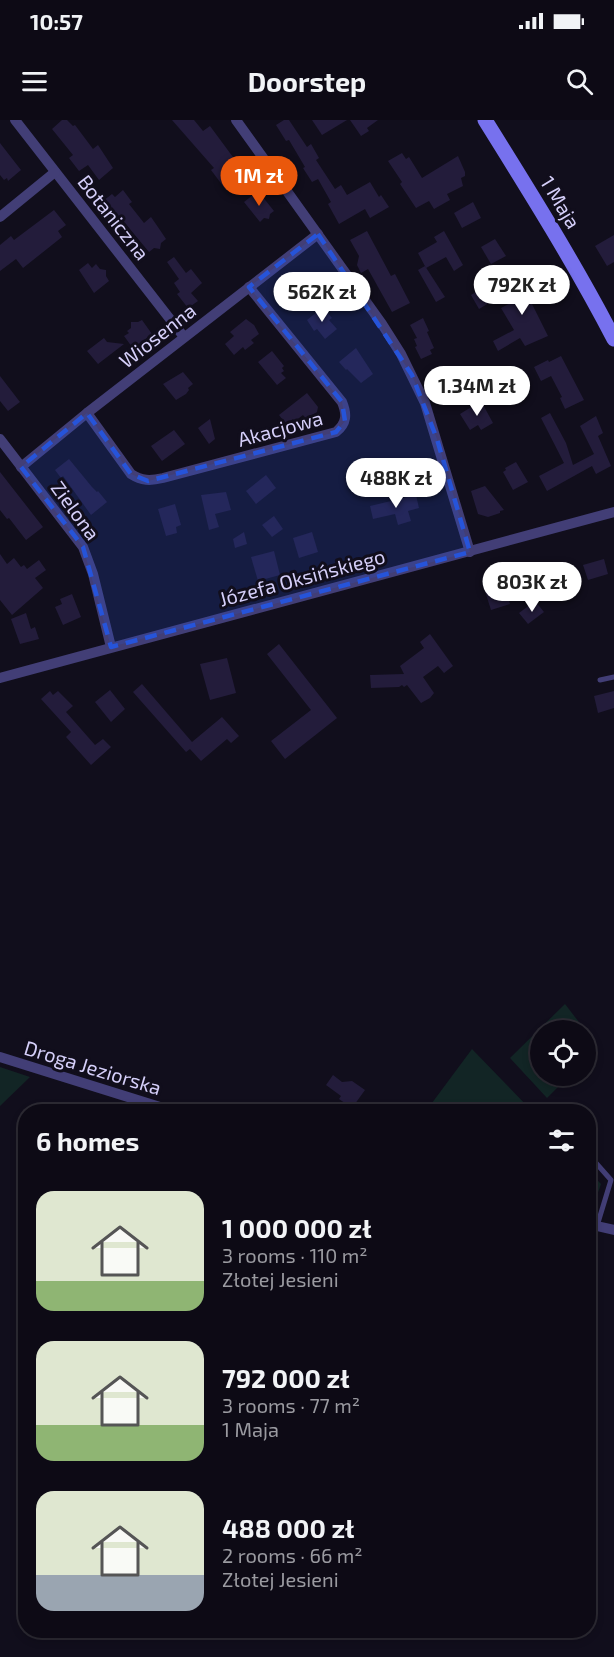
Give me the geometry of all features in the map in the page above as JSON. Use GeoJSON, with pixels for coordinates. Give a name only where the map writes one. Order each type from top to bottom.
{"type":"FeatureCollection","features":[{"type":"Feature","properties":{"kind":"main road","name":"1 Maja"},"geometry":{"type":"LineString","coordinates":[[486,120],[564,248],[614,339]]}},
{"type":"Feature","properties":{"kind":"street"},"geometry":{"type":"LineString","coordinates":[[236,120],[382,324],[412,375],[425,403],[437,439],[470,552]]}},
{"type":"Feature","properties":{"kind":"street","name":"Botaniczna"},"geometry":{"type":"LineString","coordinates":[[21,122],[56,172],[184,337]]}},
{"type":"Feature","properties":{"kind":"street"},"geometry":{"type":"LineString","coordinates":[[0,217],[56,172]]}},
{"type":"Feature","properties":{"kind":"street","name":"Wiosenna"},"geometry":{"type":"LineString","coordinates":[[21,467],[318,234]]}},
{"type":"Feature","properties":{"kind":"street","name":"Akacjowa"},"geometry":{"type":"LineString","coordinates":[[87,413],[131,474],[148,481],[336,432],[345,421],[346,411],[342,402],[249,287]]}},
{"type":"Feature","properties":{"kind":"street","name":"Zielona"},"geometry":{"type":"LineString","coordinates":[[0,439],[86,553],[111,646]]}},
{"type":"Feature","properties":{"kind":"street","name":"Józefa Oksińskiego"},"geometry":{"type":"LineString","coordinates":[[0,678],[111,646],[614,512]]}},
{"type":"Feature","properties":{"kind":"street","name":"Droga Jeziorska"},"geometry":{"type":"LineString","coordinates":[[0,1057],[150,1104]]}},
{"type":"Feature","properties":{"kind":"street"},"geometry":{"type":"LineString","coordinates":[[596,1226],[614,1230]]}},
{"type":"Feature","properties":{"kind":"lane"},"geometry":{"type":"LineString","coordinates":[[600,680],[614,677]]}},
{"type":"Feature","properties":{"kind":"lane"},"geometry":{"type":"LineString","coordinates":[[596,1163],[611,1180],[596,1216]]}},
{"type":"Feature","properties":{"kind":"highlighted area"},"geometry":{"type":"Polygon","coordinates":[[[318,234],[412,375],[437,439],[470,552],[111,647],[83,547],[21,467],[87,413],[131,474],[148,481],[336,432],[345,421],[342,402],[249,287],[318,234]]]}},
{"type":"Feature","properties":{"kind":"green space"},"geometry":{"type":"Polygon","coordinates":[[[565,1004],[577,1020],[549,1020],[565,1004]]]}},
{"type":"Feature","properties":{"kind":"green space"},"geometry":{"type":"Polygon","coordinates":[[[530,1038],[530,1080],[510,1058],[530,1038]]]}},
{"type":"Feature","properties":{"kind":"green space"},"geometry":{"type":"Polygon","coordinates":[[[472,1049],[525,1104],[431,1104],[472,1049]]]}},
{"type":"Feature","properties":{"kind":"green space"},"geometry":{"type":"Polygon","coordinates":[[[0,1067],[30,1077],[0,1106],[0,1067]]]}},
{"type":"Feature","properties":{"kind":"green space"},"geometry":{"type":"Polygon","coordinates":[[[536,1086],[559,1086],[547,1098],[536,1086]]]}},
{"type":"Feature","properties":{"kind":"green space"},"geometry":{"type":"Polygon","coordinates":[[[596,1179],[601,1184],[596,1198],[596,1179]]]}},
{"type":"Feature","properties":{"kind":"water"},"geometry":{"type":"Polygon","coordinates":[[[389,460],[395,468],[391,475],[384,474],[377,478],[370,475],[370,465],[389,460]]]}},
{"type":"Feature","properties":{"kind":"building"},"geometry":{"type":"Polygon","coordinates":[[[62,120],[75,125],[93,149],[98,145],[113,168],[99,180],[88,165],[79,171],[69,158],[73,155],[52,129],[62,120]]]}},
{"type":"Feature","properties":{"kind":"building"},"geometry":{"type":"Polygon","coordinates":[[[172,120],[194,120],[203,131],[210,126],[244,172],[233,180],[235,183],[226,190],[211,170],[214,168],[172,120]]]}},
{"type":"Feature","properties":{"kind":"building"},"geometry":{"type":"Polygon","coordinates":[[[289,120],[307,147],[311,144],[319,158],[316,160],[335,189],[341,185],[347,195],[370,182],[379,197],[381,195],[389,207],[370,218],[365,209],[339,224],[328,204],[331,202],[318,179],[312,182],[289,140],[286,141],[276,125],[289,120]]]}},
{"type":"Feature","properties":{"kind":"building"},"geometry":{"type":"Polygon","coordinates":[[[312,120],[347,120],[322,135],[312,120]]]}},
{"type":"Feature","properties":{"kind":"building"},"geometry":{"type":"Polygon","coordinates":[[[350,120],[378,120],[367,128],[369,131],[361,136],[350,120]]]}},
{"type":"Feature","properties":{"kind":"building"},"geometry":{"type":"Polygon","coordinates":[[[0,143],[21,170],[8,181],[0,175],[0,143]]]}},
{"type":"Feature","properties":{"kind":"building"},"geometry":{"type":"Polygon","coordinates":[[[402,153],[406,159],[409,157],[422,178],[458,156],[465,172],[465,176],[461,178],[463,186],[447,194],[450,200],[434,209],[429,201],[416,208],[388,161],[402,153]]]}},
{"type":"Feature","properties":{"kind":"building"},"geometry":{"type":"Polygon","coordinates":[[[123,190],[132,202],[129,204],[144,223],[151,217],[166,239],[161,243],[160,249],[154,248],[149,252],[120,217],[117,219],[103,201],[112,194],[115,197],[123,190]]]}},
{"type":"Feature","properties":{"kind":"building"},"geometry":{"type":"Polygon","coordinates":[[[258,191],[274,211],[270,214],[269,219],[264,218],[260,222],[244,202],[258,191]]]}},
{"type":"Feature","properties":{"kind":"building"},"geometry":{"type":"Polygon","coordinates":[[[473,202],[481,218],[462,228],[454,213],[473,202]]]}},
{"type":"Feature","properties":{"kind":"building"},"geometry":{"type":"Polygon","coordinates":[[[54,210],[66,225],[58,231],[62,237],[23,268],[16,259],[0,271],[0,245],[11,236],[14,240],[54,210]]]}},
{"type":"Feature","properties":{"kind":"building"},"geometry":{"type":"Polygon","coordinates":[[[367,231],[391,276],[395,274],[410,303],[392,312],[368,269],[361,273],[357,265],[359,256],[350,240],[367,231]]]}},
{"type":"Feature","properties":{"kind":"building"},"geometry":{"type":"Polygon","coordinates":[[[444,231],[463,265],[454,271],[446,257],[426,268],[418,253],[437,242],[434,237],[444,231]]]}},
{"type":"Feature","properties":{"kind":"building"},"geometry":{"type":"Polygon","coordinates":[[[614,235],[614,262],[607,266],[595,246],[614,235]]]}},
{"type":"Feature","properties":{"kind":"building"},"geometry":{"type":"Polygon","coordinates":[[[495,239],[506,256],[491,264],[481,247],[495,239]]]}},
{"type":"Feature","properties":{"kind":"building"},"geometry":{"type":"Polygon","coordinates":[[[174,257],[186,273],[191,269],[202,283],[191,293],[198,301],[188,308],[177,294],[180,292],[174,283],[179,279],[167,262],[174,257]]]}},
{"type":"Feature","properties":{"kind":"building"},"geometry":{"type":"Polygon","coordinates":[[[88,263],[92,268],[96,264],[100,269],[106,270],[109,281],[94,293],[79,270],[88,263]]]}},
{"type":"Feature","properties":{"kind":"building"},"geometry":{"type":"Polygon","coordinates":[[[425,266],[445,297],[436,302],[418,270],[425,266]]]}},
{"type":"Feature","properties":{"kind":"building"},"geometry":{"type":"Polygon","coordinates":[[[522,276],[530,291],[535,288],[540,297],[531,302],[548,336],[525,346],[520,338],[498,351],[493,341],[514,330],[501,308],[514,301],[505,286],[522,276]]]}},
{"type":"Feature","properties":{"kind":"building"},"geometry":{"type":"Polygon","coordinates":[[[481,289],[489,303],[479,309],[471,295],[481,289]]]}},
{"type":"Feature","properties":{"kind":"building"},"geometry":{"type":"Polygon","coordinates":[[[323,307],[332,318],[329,320],[337,329],[325,339],[317,329],[314,331],[307,320],[323,307]]]}},
{"type":"Feature","properties":{"kind":"building"},"geometry":{"type":"Polygon","coordinates":[[[423,318],[434,348],[430,350],[432,354],[421,359],[415,347],[417,346],[414,339],[417,338],[410,325],[423,318]]]}},
{"type":"Feature","properties":{"kind":"building"},"geometry":{"type":"Polygon","coordinates":[[[246,319],[254,325],[259,334],[251,340],[254,343],[245,350],[243,347],[234,355],[225,344],[234,336],[230,332],[246,319]]]}},
{"type":"Feature","properties":{"kind":"building"},"geometry":{"type":"Polygon","coordinates":[[[142,320],[152,334],[132,347],[124,336],[129,333],[127,331],[131,328],[131,322],[142,320]]]}},
{"type":"Feature","properties":{"kind":"building"},"geometry":{"type":"Polygon","coordinates":[[[104,338],[107,342],[124,344],[98,364],[87,351],[104,338]]]}},
{"type":"Feature","properties":{"kind":"building"},"geometry":{"type":"Polygon","coordinates":[[[356,348],[373,374],[361,383],[339,362],[356,348]]]}},
{"type":"Feature","properties":{"kind":"building"},"geometry":{"type":"Polygon","coordinates":[[[272,351],[284,366],[282,368],[284,371],[281,373],[286,378],[277,385],[258,362],[272,351]]]}},
{"type":"Feature","properties":{"kind":"building"},"geometry":{"type":"Polygon","coordinates":[[[561,356],[584,400],[565,409],[560,398],[562,397],[551,376],[541,381],[534,367],[561,356]]]}},
{"type":"Feature","properties":{"kind":"building"},"geometry":{"type":"Polygon","coordinates":[[[183,372],[193,384],[188,388],[186,394],[176,400],[163,384],[183,372]]]}},
{"type":"Feature","properties":{"kind":"building"},"geometry":{"type":"Polygon","coordinates":[[[0,376],[20,402],[8,411],[0,401],[0,376]]]}},
{"type":"Feature","properties":{"kind":"building"},"geometry":{"type":"Polygon","coordinates":[[[307,393],[318,407],[317,412],[306,419],[303,415],[286,424],[279,415],[307,393]]]}},
{"type":"Feature","properties":{"kind":"building"},"geometry":{"type":"Polygon","coordinates":[[[481,401],[493,423],[481,430],[478,425],[470,430],[460,414],[481,401]]]}},
{"type":"Feature","properties":{"kind":"building"},"geometry":{"type":"Polygon","coordinates":[[[550,413],[566,443],[573,465],[594,454],[580,426],[596,416],[603,433],[598,436],[611,466],[596,474],[592,466],[547,491],[539,476],[564,463],[541,418],[550,413]]]}},
{"type":"Feature","properties":{"kind":"building"},"geometry":{"type":"Polygon","coordinates":[[[210,419],[215,439],[209,444],[198,428],[210,419]]]}},
{"type":"Feature","properties":{"kind":"building"},"geometry":{"type":"Polygon","coordinates":[[[174,430],[185,444],[162,461],[151,446],[174,430]]]}},
{"type":"Feature","properties":{"kind":"building"},"geometry":{"type":"Polygon","coordinates":[[[69,459],[107,502],[91,515],[63,476],[61,478],[55,470],[69,459]]]}},
{"type":"Feature","properties":{"kind":"building"},"geometry":{"type":"Polygon","coordinates":[[[516,462],[528,482],[513,490],[503,472],[505,468],[516,462]]]}},
{"type":"Feature","properties":{"kind":"building"},"geometry":{"type":"Polygon","coordinates":[[[0,472],[43,527],[26,540],[0,510],[0,472]]]}},
{"type":"Feature","properties":{"kind":"building"},"geometry":{"type":"Polygon","coordinates":[[[266,475],[276,488],[256,504],[246,491],[266,475]]]}},
{"type":"Feature","properties":{"kind":"building"},"geometry":{"type":"Polygon","coordinates":[[[485,486],[504,510],[488,517],[478,514],[471,491],[485,486]]]}},
{"type":"Feature","properties":{"kind":"building"},"geometry":{"type":"Polygon","coordinates":[[[226,492],[231,510],[215,514],[219,527],[209,530],[201,495],[226,492]]]}},
{"type":"Feature","properties":{"kind":"building"},"geometry":{"type":"Polygon","coordinates":[[[416,495],[419,508],[408,511],[411,521],[398,525],[395,514],[373,519],[370,506],[416,495]]]}},
{"type":"Feature","properties":{"kind":"building"},"geometry":{"type":"Polygon","coordinates":[[[175,504],[181,525],[176,527],[177,533],[166,536],[158,509],[175,504]]]}},
{"type":"Feature","properties":{"kind":"building"},"geometry":{"type":"Polygon","coordinates":[[[274,516],[283,529],[272,537],[262,525],[274,516]]]}},
{"type":"Feature","properties":{"kind":"building"},"geometry":{"type":"Polygon","coordinates":[[[244,532],[247,544],[235,548],[233,539],[244,532]]]}},
{"type":"Feature","properties":{"kind":"building"},"geometry":{"type":"Polygon","coordinates":[[[312,532],[318,552],[299,558],[293,538],[312,532]]]}},
{"type":"Feature","properties":{"kind":"building"},"geometry":{"type":"Polygon","coordinates":[[[274,551],[280,575],[258,581],[251,557],[274,551]]]}},
{"type":"Feature","properties":{"kind":"building"},"geometry":{"type":"Polygon","coordinates":[[[0,554],[7,564],[14,558],[21,567],[24,565],[27,569],[39,560],[46,570],[35,578],[43,588],[12,615],[0,600],[0,554]]]}},
{"type":"Feature","properties":{"kind":"building"},"geometry":{"type":"Polygon","coordinates":[[[604,559],[608,574],[588,580],[583,565],[604,559]]]}},
{"type":"Feature","properties":{"kind":"building"},"geometry":{"type":"Polygon","coordinates":[[[553,566],[559,586],[540,593],[533,573],[553,566]]]}},
{"type":"Feature","properties":{"kind":"building"},"geometry":{"type":"Polygon","coordinates":[[[503,582],[510,604],[491,610],[484,588],[503,582]]]}},
{"type":"Feature","properties":{"kind":"building"},"geometry":{"type":"Polygon","coordinates":[[[72,594],[81,617],[63,625],[55,607],[62,604],[60,599],[72,594]]]}},
{"type":"Feature","properties":{"kind":"building"},"geometry":{"type":"Polygon","coordinates":[[[535,601],[544,612],[528,624],[519,613],[535,601]]]}},
{"type":"Feature","properties":{"kind":"building"},"geometry":{"type":"Polygon","coordinates":[[[26,613],[31,629],[35,627],[39,639],[20,644],[11,619],[26,613]]]}},
{"type":"Feature","properties":{"kind":"building"},"geometry":{"type":"Polygon","coordinates":[[[430,634],[453,666],[444,673],[438,666],[423,677],[434,693],[430,698],[421,703],[407,685],[371,688],[370,675],[404,674],[400,666],[424,648],[420,642],[430,634]]]}},
{"type":"Feature","properties":{"kind":"building"},"geometry":{"type":"Polygon","coordinates":[[[279,644],[337,718],[285,759],[271,741],[311,710],[267,654],[279,644]]]}},
{"type":"Feature","properties":{"kind":"building"},"geometry":{"type":"Polygon","coordinates":[[[227,658],[236,693],[210,700],[200,664],[227,658]]]}},
{"type":"Feature","properties":{"kind":"building"},"geometry":{"type":"Polygon","coordinates":[[[142,684],[192,742],[222,717],[239,736],[231,743],[227,739],[201,761],[190,749],[186,752],[133,692],[142,684]]]}},
{"type":"Feature","properties":{"kind":"building"},"geometry":{"type":"Polygon","coordinates":[[[110,690],[125,709],[111,722],[95,702],[110,690]]]}},
{"type":"Feature","properties":{"kind":"building"},"geometry":{"type":"Polygon","coordinates":[[[50,691],[53,695],[58,691],[73,706],[66,712],[95,745],[103,739],[111,747],[91,765],[66,737],[71,732],[41,699],[50,691]]]}},
{"type":"Feature","properties":{"kind":"building"},"geometry":{"type":"Polygon","coordinates":[[[614,691],[614,708],[598,713],[594,696],[614,691]]]}},
{"type":"Feature","properties":{"kind":"building"},"geometry":{"type":"Polygon","coordinates":[[[333,1075],[342,1082],[352,1081],[365,1090],[355,1104],[346,1104],[339,1099],[341,1096],[326,1085],[333,1075]]]}}]}
